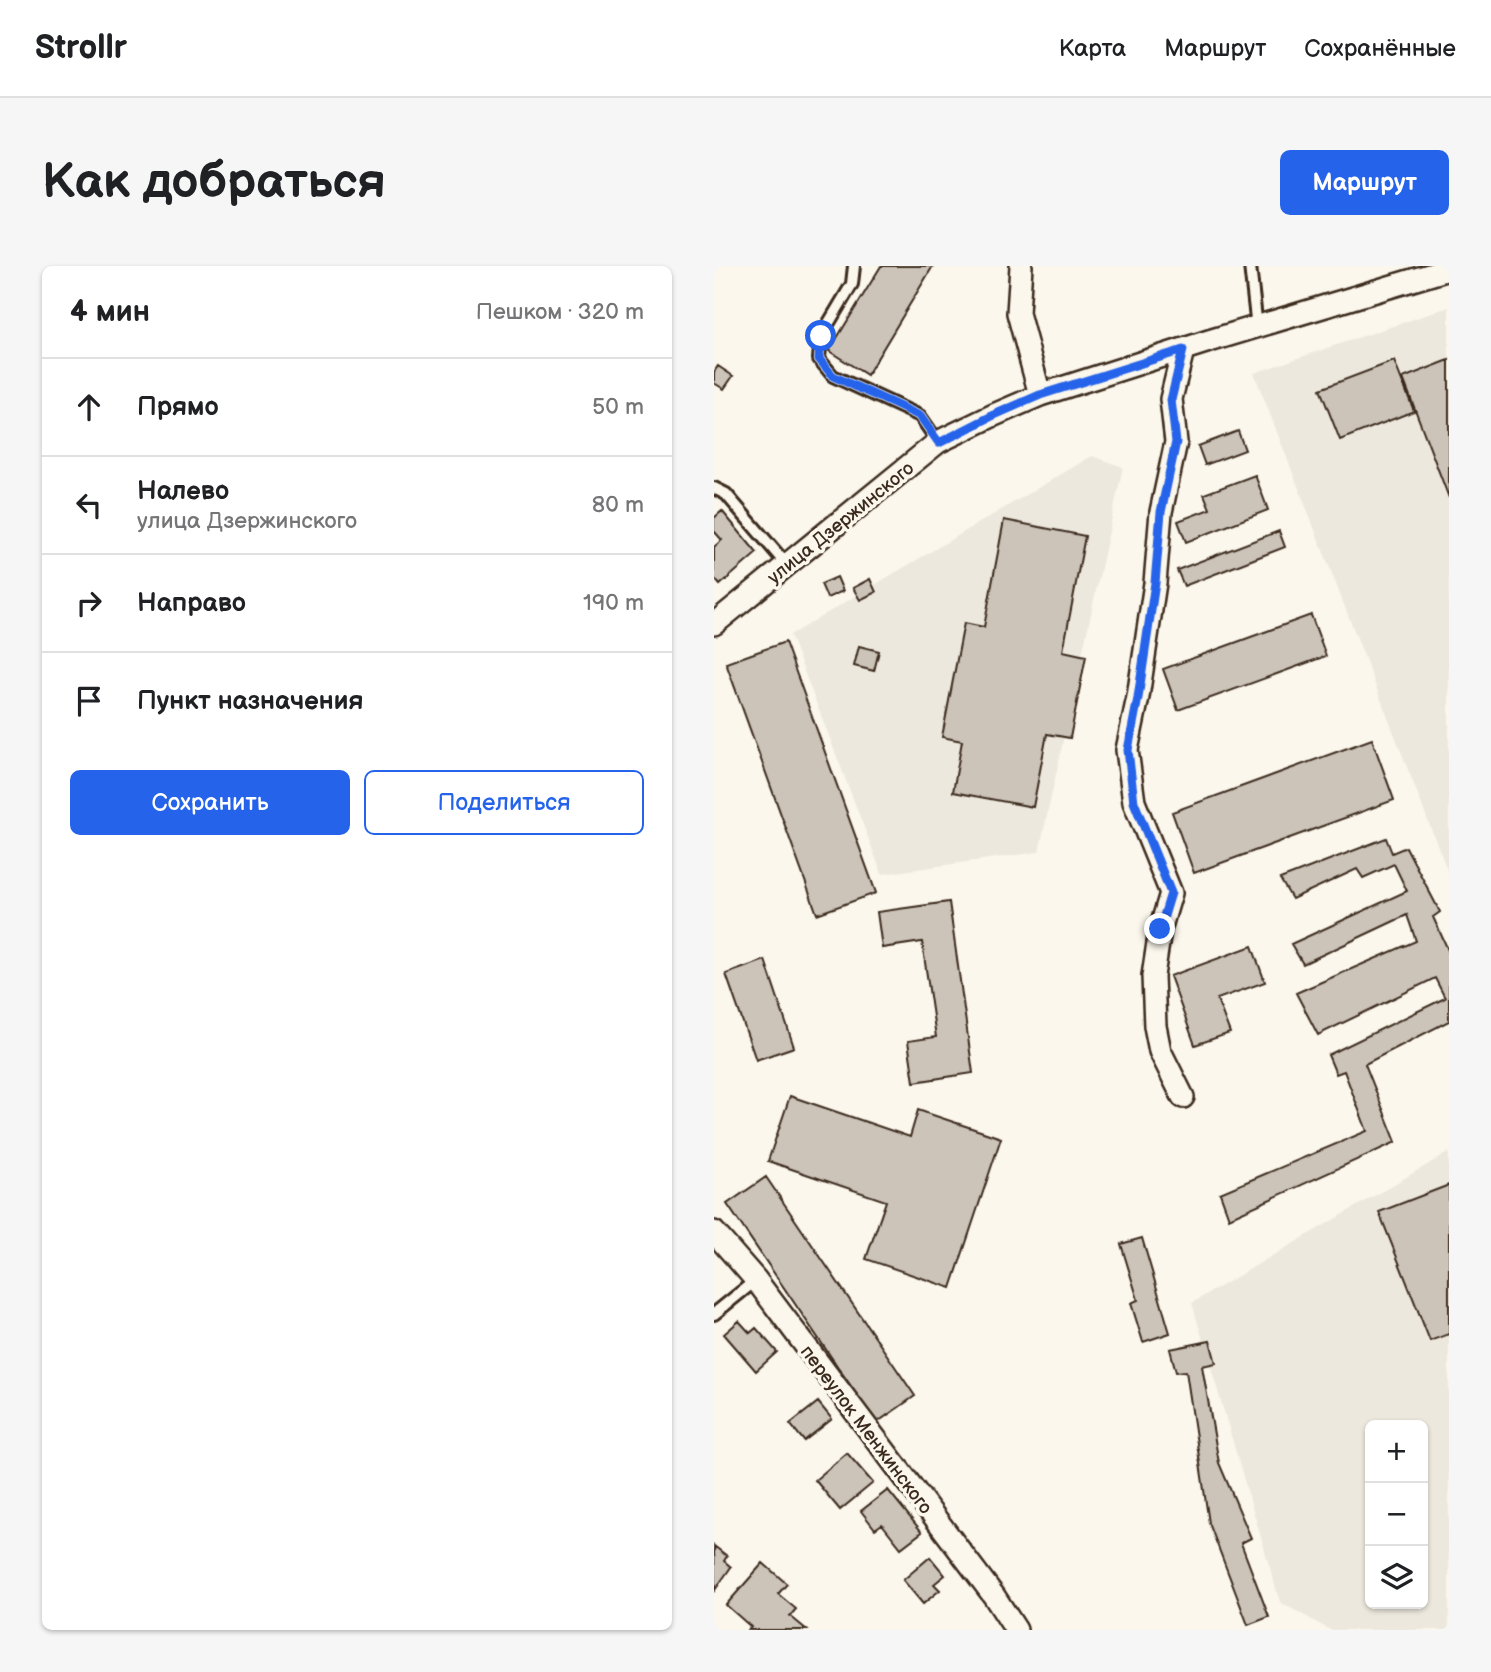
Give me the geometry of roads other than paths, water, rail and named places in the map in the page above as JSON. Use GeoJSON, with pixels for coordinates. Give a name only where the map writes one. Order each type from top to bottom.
{"type":"FeatureCollection","features":[{"type":"Feature","properties":{"kind":"street"},"geometry":{"type":"LineString","coordinates":[[1021,266],[1018,313],[1040,395]]}},
{"type":"Feature","properties":{"kind":"street","name":"улица Дзержинского"},"geometry":{"type":"LineString","coordinates":[[714,624],[939,443],[994,415],[1040,395],[1449,269]]}},
{"type":"Feature","properties":{"kind":"street"},"geometry":{"type":"LineString","coordinates":[[1183,350],[1171,400],[1176,442],[1161,512],[1155,583],[1128,750],[1134,802],[1171,893],[1160,929],[1153,976],[1160,1051],[1183,1097]]}},
{"type":"Feature","properties":{"kind":"street","name":"переулок Менжинского"},"geometry":{"type":"LineString","coordinates":[[714,1232],[755,1280],[1016,1630]]}},
{"type":"Feature","properties":{"kind":"lane"},"geometry":{"type":"LineString","coordinates":[[855,266],[852,284],[821,336],[819,359],[833,376],[920,416],[939,443]]}},
{"type":"Feature","properties":{"kind":"lane"},"geometry":{"type":"LineString","coordinates":[[1250,266],[1257,328]]}},
{"type":"Feature","properties":{"kind":"lane"},"geometry":{"type":"LineString","coordinates":[[714,488],[726,494],[786,564]]}},
{"type":"Feature","properties":{"kind":"lane"},"geometry":{"type":"LineString","coordinates":[[714,1314],[755,1280]]}}]}
